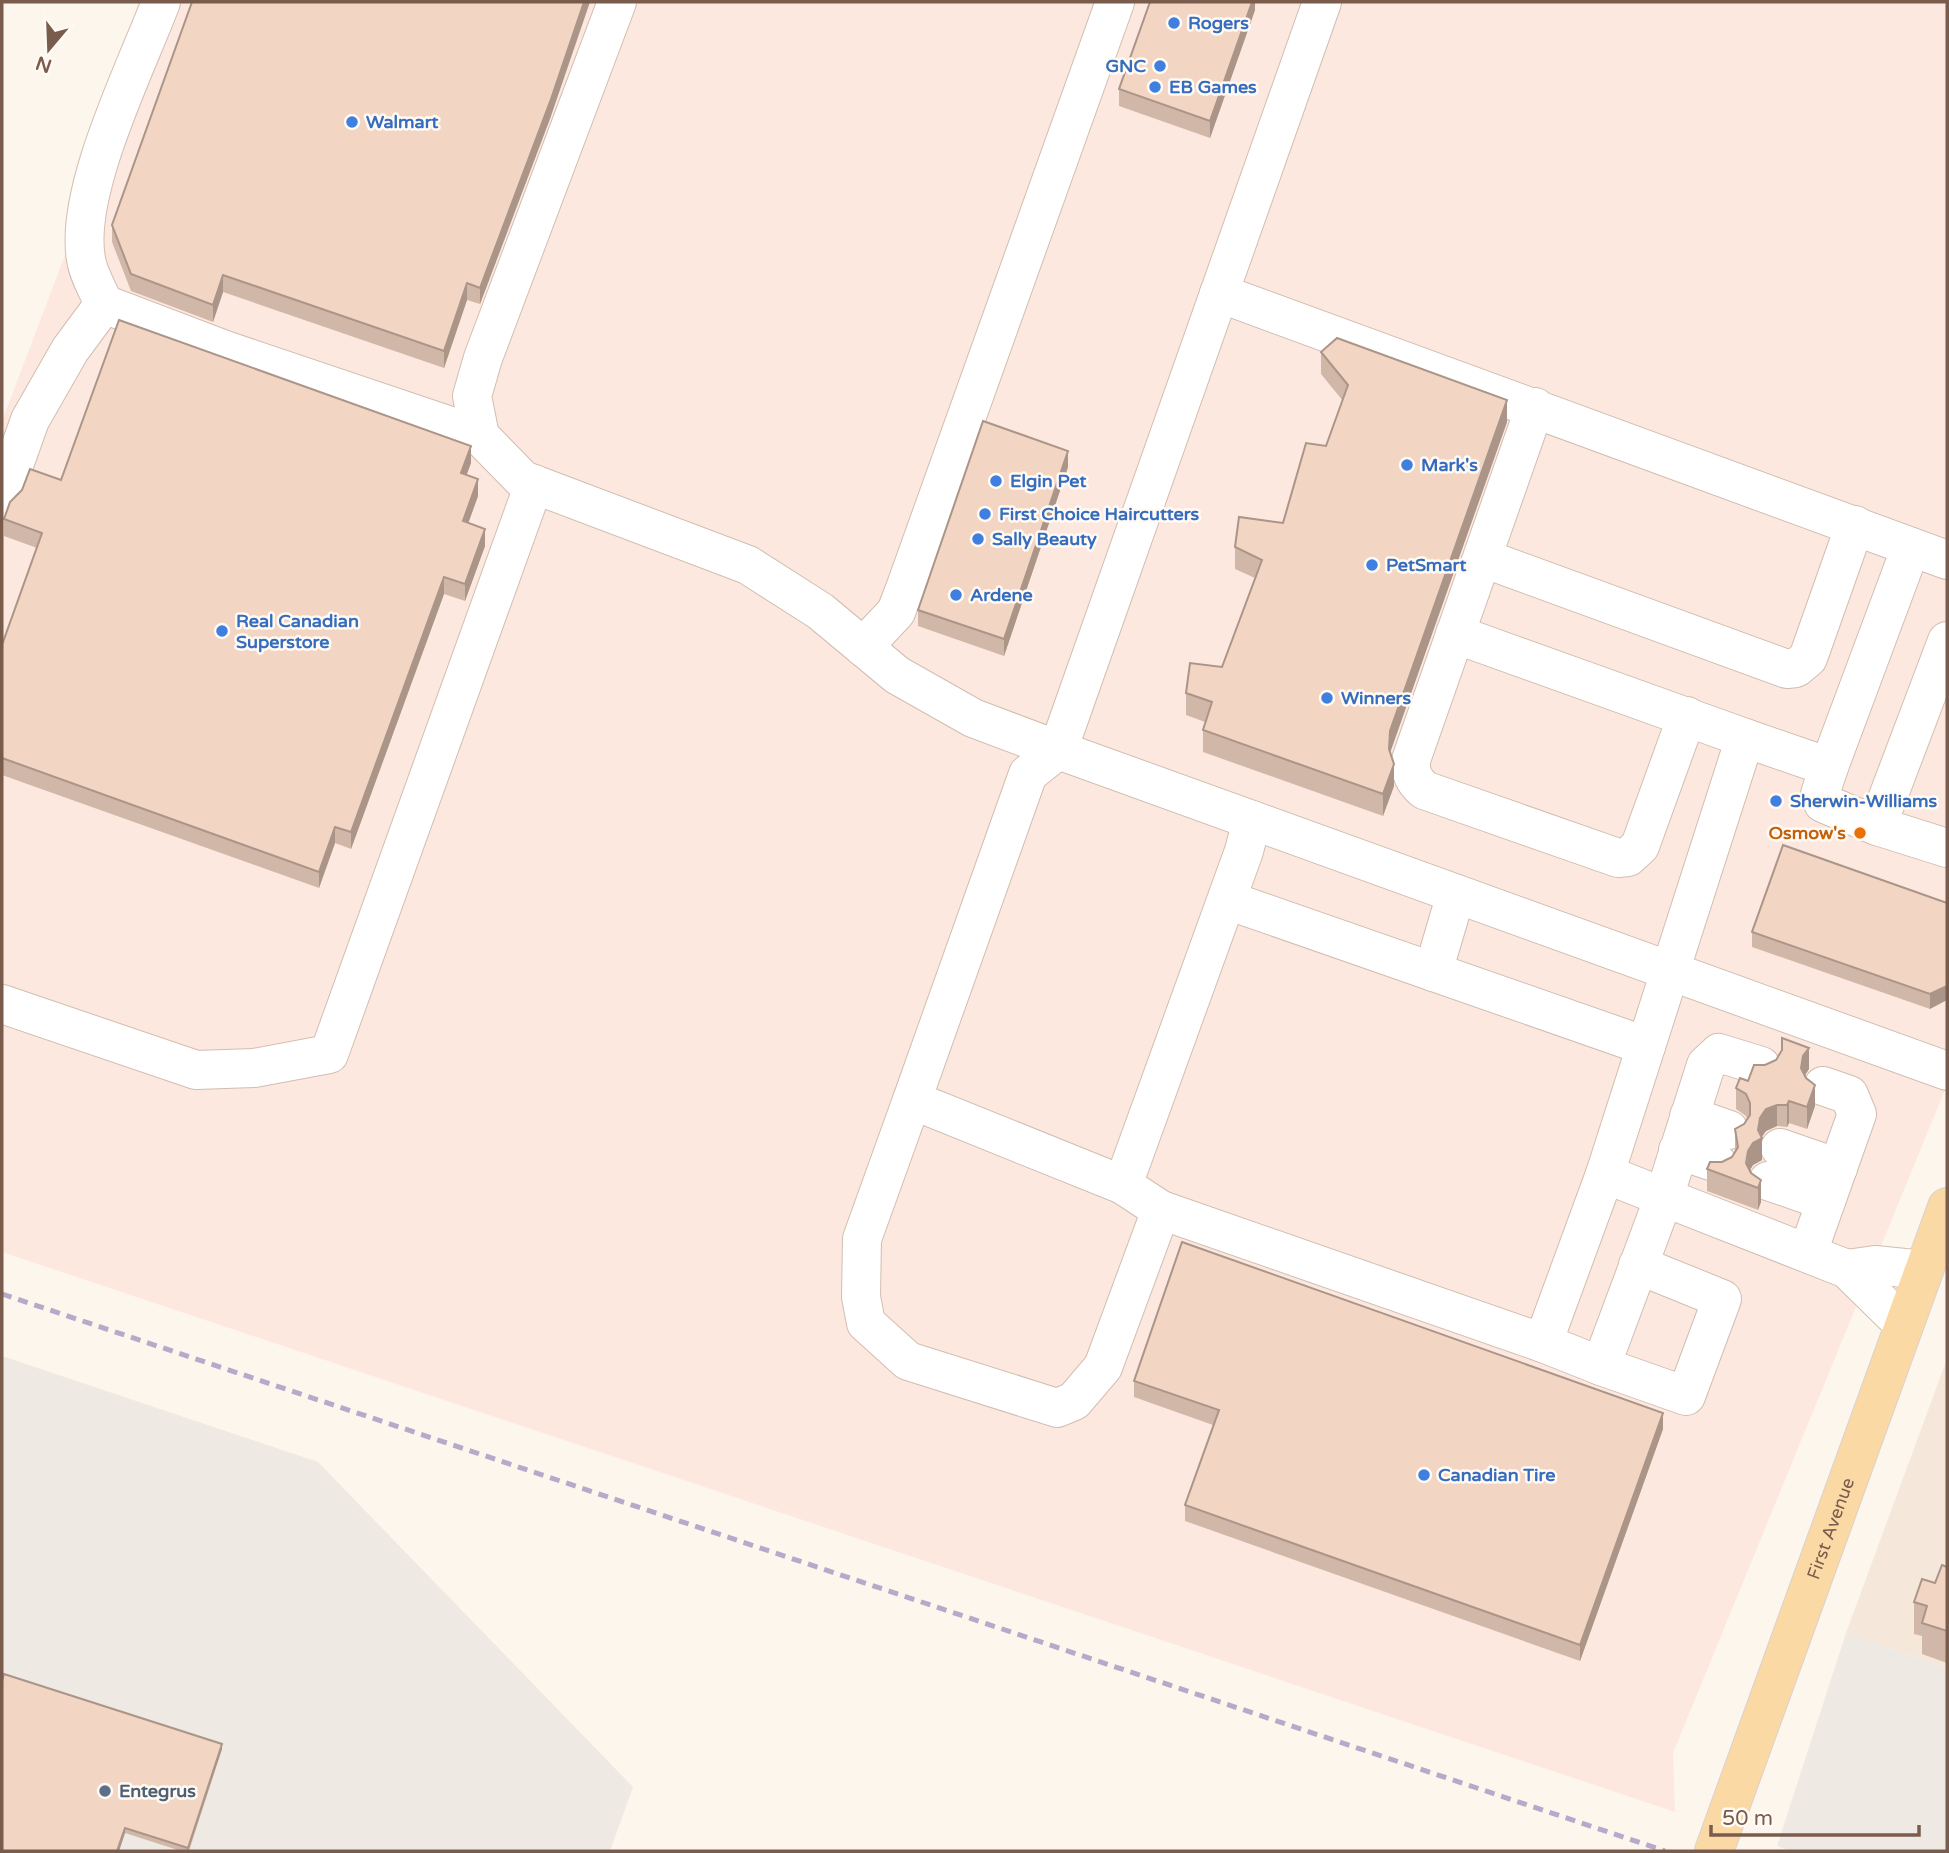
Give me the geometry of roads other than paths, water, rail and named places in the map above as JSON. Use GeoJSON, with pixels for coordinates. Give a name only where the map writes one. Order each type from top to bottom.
{"type":"FeatureCollection","features":[{"type":"Feature","properties":{"kind":"main road","name":"First Avenue"},"geometry":{"type":"LineString","coordinates":[[1714,1851],[1947,1207]]}},
{"type":"Feature","properties":{"kind":"lane"},"geometry":{"type":"LineString","coordinates":[[161,2],[92,181],[84,236],[86,261],[104,304],[225,350],[480,436],[523,480],[748,565],[820,611],[897,675],[973,718],[1947,1071]]}},
{"type":"Feature","properties":{"kind":"lane"},"geometry":{"type":"LineString","coordinates":[[480,436],[472,396],[483,358],[617,2]]}},
{"type":"Feature","properties":{"kind":"lane"},"geometry":{"type":"LineString","coordinates":[[863,647],[895,612],[906,586],[1115,2]]}},
{"type":"Feature","properties":{"kind":"lane"},"geometry":{"type":"LineString","coordinates":[[1161,1210],[1103,1367],[1074,1401],[1057,1408],[908,1361],[866,1323],[861,1297],[862,1240],[1028,774],[1058,750],[1322,2]]}},
{"type":"Feature","properties":{"kind":"lane"},"geometry":{"type":"LineString","coordinates":[[1219,293],[1947,560]]}},
{"type":"Feature","properties":{"kind":"lane"},"geometry":{"type":"LineString","coordinates":[[2,499],[30,420],[70,350],[104,304]]}},
{"type":"Feature","properties":{"kind":"lane"},"geometry":{"type":"LineString","coordinates":[[1535,407],[1411,760],[1410,771],[1416,783],[1424,790],[1618,858],[1628,857],[1640,846],[1687,716]]}},
{"type":"Feature","properties":{"kind":"lane"},"geometry":{"type":"LineString","coordinates":[[2,1004],[196,1070],[254,1068],[329,1054],[534,484]]}},
{"type":"Feature","properties":{"kind":"lane"},"geometry":{"type":"LineString","coordinates":[[1483,558],[1787,669],[1796,668],[1808,658],[1855,526]]}},
{"type":"Feature","properties":{"kind":"lane"},"geometry":{"type":"LineString","coordinates":[[1912,547],[1820,794],[1823,803],[1878,826],[1947,848]]}},
{"type":"Feature","properties":{"kind":"lane"},"geometry":{"type":"LineString","coordinates":[[1455,635],[1829,767]]}},
{"type":"Feature","properties":{"kind":"lane"},"geometry":{"type":"LineString","coordinates":[[1878,826],[1947,641]]}},
{"type":"Feature","properties":{"kind":"lane"},"geometry":{"type":"LineString","coordinates":[[1543,1343],[1605,1174],[1745,738]]}},
{"type":"Feature","properties":{"kind":"lane"},"geometry":{"type":"LineString","coordinates":[[1123,1185],[1227,900],[1252,820]]}},
{"type":"Feature","properties":{"kind":"lane"},"geometry":{"type":"LineString","coordinates":[[1433,972],[1456,894]]}},
{"type":"Feature","properties":{"kind":"lane"},"geometry":{"type":"LineString","coordinates":[[1227,900],[1646,1045]]}},
{"type":"Feature","properties":{"kind":"lane"},"geometry":{"type":"LineString","coordinates":[[1601,1366],[1664,1197],[1706,1065],[1719,1053],[1761,1066]]}},
{"type":"Feature","properties":{"kind":"lane"},"geometry":{"type":"LineString","coordinates":[[1808,1252],[1857,1114],[1849,1095],[1823,1086]]}},
{"type":"Feature","properties":{"kind":"lane"},"geometry":{"type":"LineString","coordinates":[[912,1100],[1123,1185],[1161,1210],[1543,1343],[1686,1396],[1722,1299],[1638,1265]]}},
{"type":"Feature","properties":{"kind":"lane"},"geometry":{"type":"LineString","coordinates":[[1684,1133],[1723,1147]]}},
{"type":"Feature","properties":{"kind":"lane"},"geometry":{"type":"LineString","coordinates":[[1774,1165],[1832,1185]]}},
{"type":"Feature","properties":{"kind":"lane"},"geometry":{"type":"LineString","coordinates":[[1605,1174],[1847,1269],[1904,1325]]}},
{"type":"Feature","properties":{"kind":"lane"},"geometry":{"type":"LineString","coordinates":[[1847,1269],[1875,1265],[1924,1270]]}},
{"type":"Feature","properties":{"kind":"railway"},"geometry":{"type":"LineString","coordinates":[[2,1294],[1665,1851]]}},
{"type":"Feature","properties":{"kind":"place","name":"Rogers"},"geometry":{"type":"Point","coordinates":[1174,23]}},
{"type":"Feature","properties":{"kind":"place","name":"GNC"},"geometry":{"type":"Point","coordinates":[1160,66]}},
{"type":"Feature","properties":{"kind":"place","name":"EB Games"},"geometry":{"type":"Point","coordinates":[1155,87]}},
{"type":"Feature","properties":{"kind":"place","name":"Walmart"},"geometry":{"type":"Point","coordinates":[352,122]}},
{"type":"Feature","properties":{"kind":"place","name":"Mark's"},"geometry":{"type":"Point","coordinates":[1407,465]}},
{"type":"Feature","properties":{"kind":"place","name":"Elgin Pet"},"geometry":{"type":"Point","coordinates":[996,481]}},
{"type":"Feature","properties":{"kind":"place","name":"First Choice Haircutters"},"geometry":{"type":"Point","coordinates":[985,514]}},
{"type":"Feature","properties":{"kind":"place","name":"Sally Beauty"},"geometry":{"type":"Point","coordinates":[978,539]}},
{"type":"Feature","properties":{"kind":"place","name":"PetSmart"},"geometry":{"type":"Point","coordinates":[1372,565]}},
{"type":"Feature","properties":{"kind":"place","name":"Ardene"},"geometry":{"type":"Point","coordinates":[956,595]}},
{"type":"Feature","properties":{"kind":"place","name":"Real Canadian Superstore"},"geometry":{"type":"Point","coordinates":[222,631]}},
{"type":"Feature","properties":{"kind":"place","name":"Winners"},"geometry":{"type":"Point","coordinates":[1327,698]}},
{"type":"Feature","properties":{"kind":"place","name":"Sherwin-Williams"},"geometry":{"type":"Point","coordinates":[1776,801]}},
{"type":"Feature","properties":{"kind":"place","name":"Osmow's"},"geometry":{"type":"Point","coordinates":[1860,833]}},
{"type":"Feature","properties":{"kind":"place","name":"Canadian Tire"},"geometry":{"type":"Point","coordinates":[1424,1475]}},
{"type":"Feature","properties":{"kind":"place","name":"Entegrus"},"geometry":{"type":"Point","coordinates":[105,1791]}}]}
